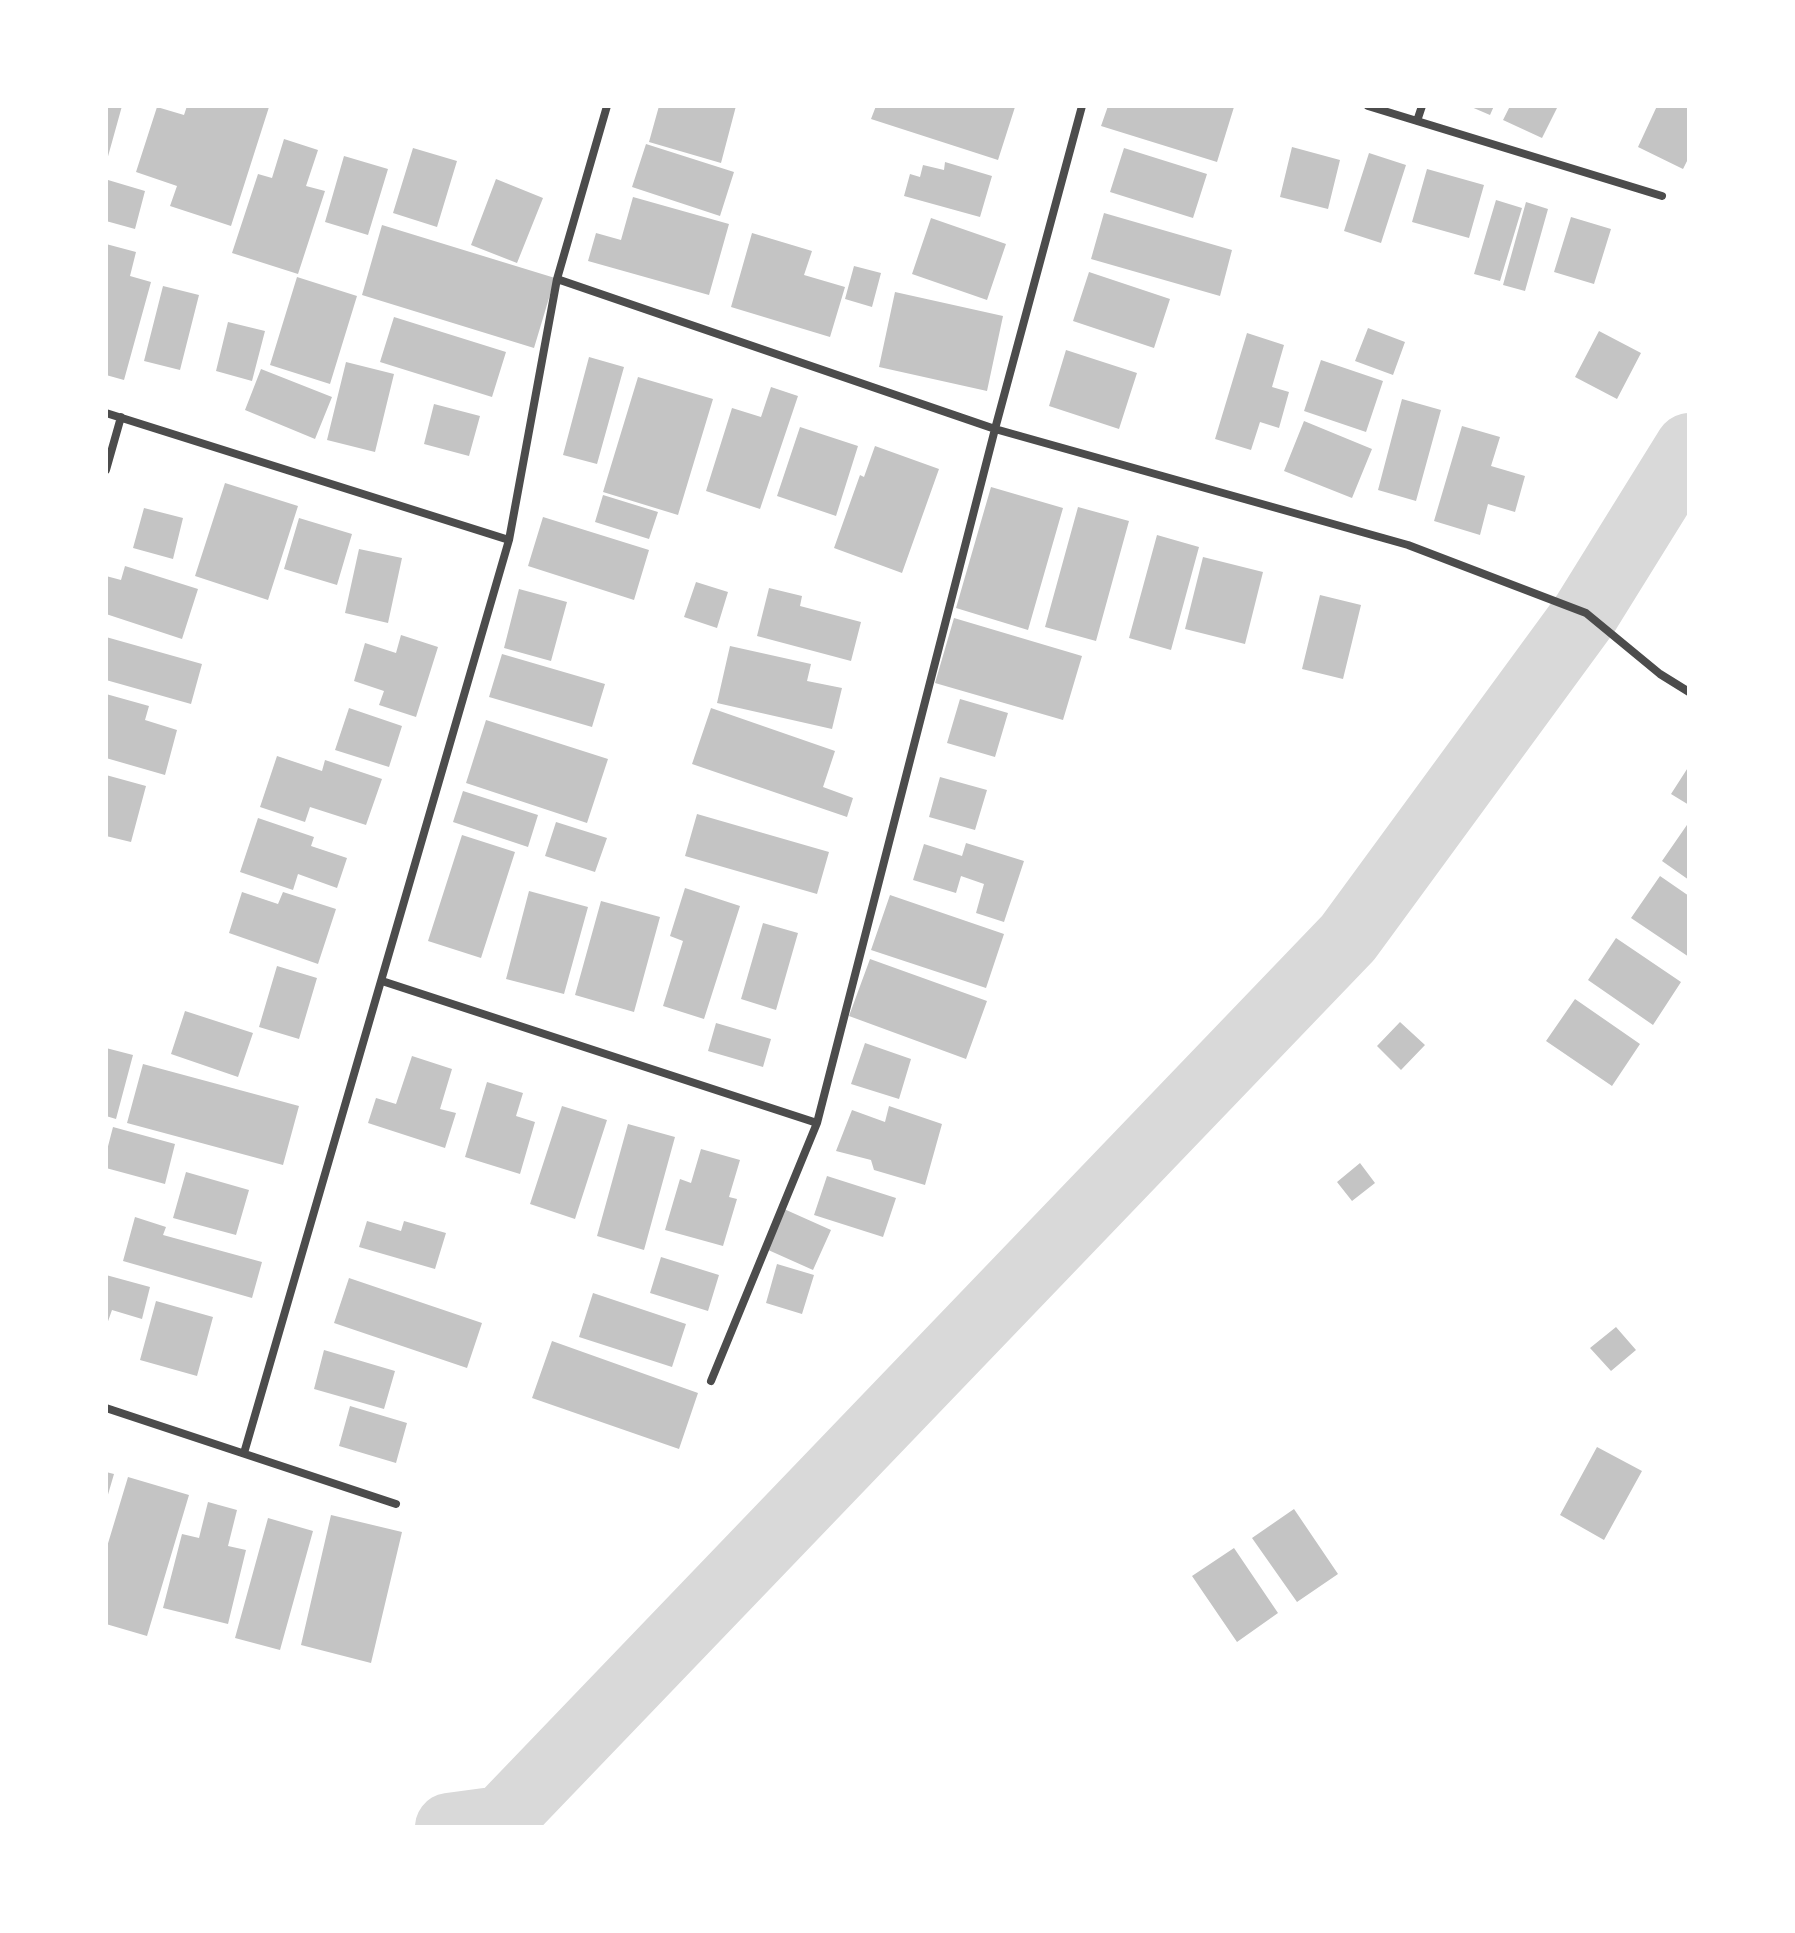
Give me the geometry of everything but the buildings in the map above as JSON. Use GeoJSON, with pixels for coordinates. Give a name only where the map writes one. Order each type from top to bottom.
{"type":"FeatureCollection","features":[{"type":"Feature","properties":{"kind":"street"},"geometry":{"type":"LineString","coordinates":[[244,1453],[509,540],[557,279],[607,106]]}},
{"type":"Feature","properties":{"kind":"street"},"geometry":{"type":"LineString","coordinates":[[711,1381],[817,1123],[995,429],[1082,106]]}},
{"type":"Feature","properties":{"kind":"street"},"geometry":{"type":"LineString","coordinates":[[1368,106],[1662,196]]}},
{"type":"Feature","properties":{"kind":"street"},"geometry":{"type":"LineString","coordinates":[[1417,121],[1422,106]]}},
{"type":"Feature","properties":{"kind":"street"},"geometry":{"type":"LineString","coordinates":[[557,279],[995,429],[1408,545],[1586,613],[1660,674],[1689,692]]}},
{"type":"Feature","properties":{"kind":"street"},"geometry":{"type":"LineString","coordinates":[[106,413],[509,540]]}},
{"type":"Feature","properties":{"kind":"street"},"geometry":{"type":"LineString","coordinates":[[106,470],[121,417]]}},
{"type":"Feature","properties":{"kind":"street"},"geometry":{"type":"LineString","coordinates":[[382,981],[817,1123]]}},
{"type":"Feature","properties":{"kind":"street"},"geometry":{"type":"LineString","coordinates":[[106,1408],[396,1504]]}},
{"type":"Feature","properties":{"kind":"waterway"},"geometry":{"type":"LineString","coordinates":[[449,1827],[501,1820],[1348,938],[1586,613],[1689,447]]}}]}
